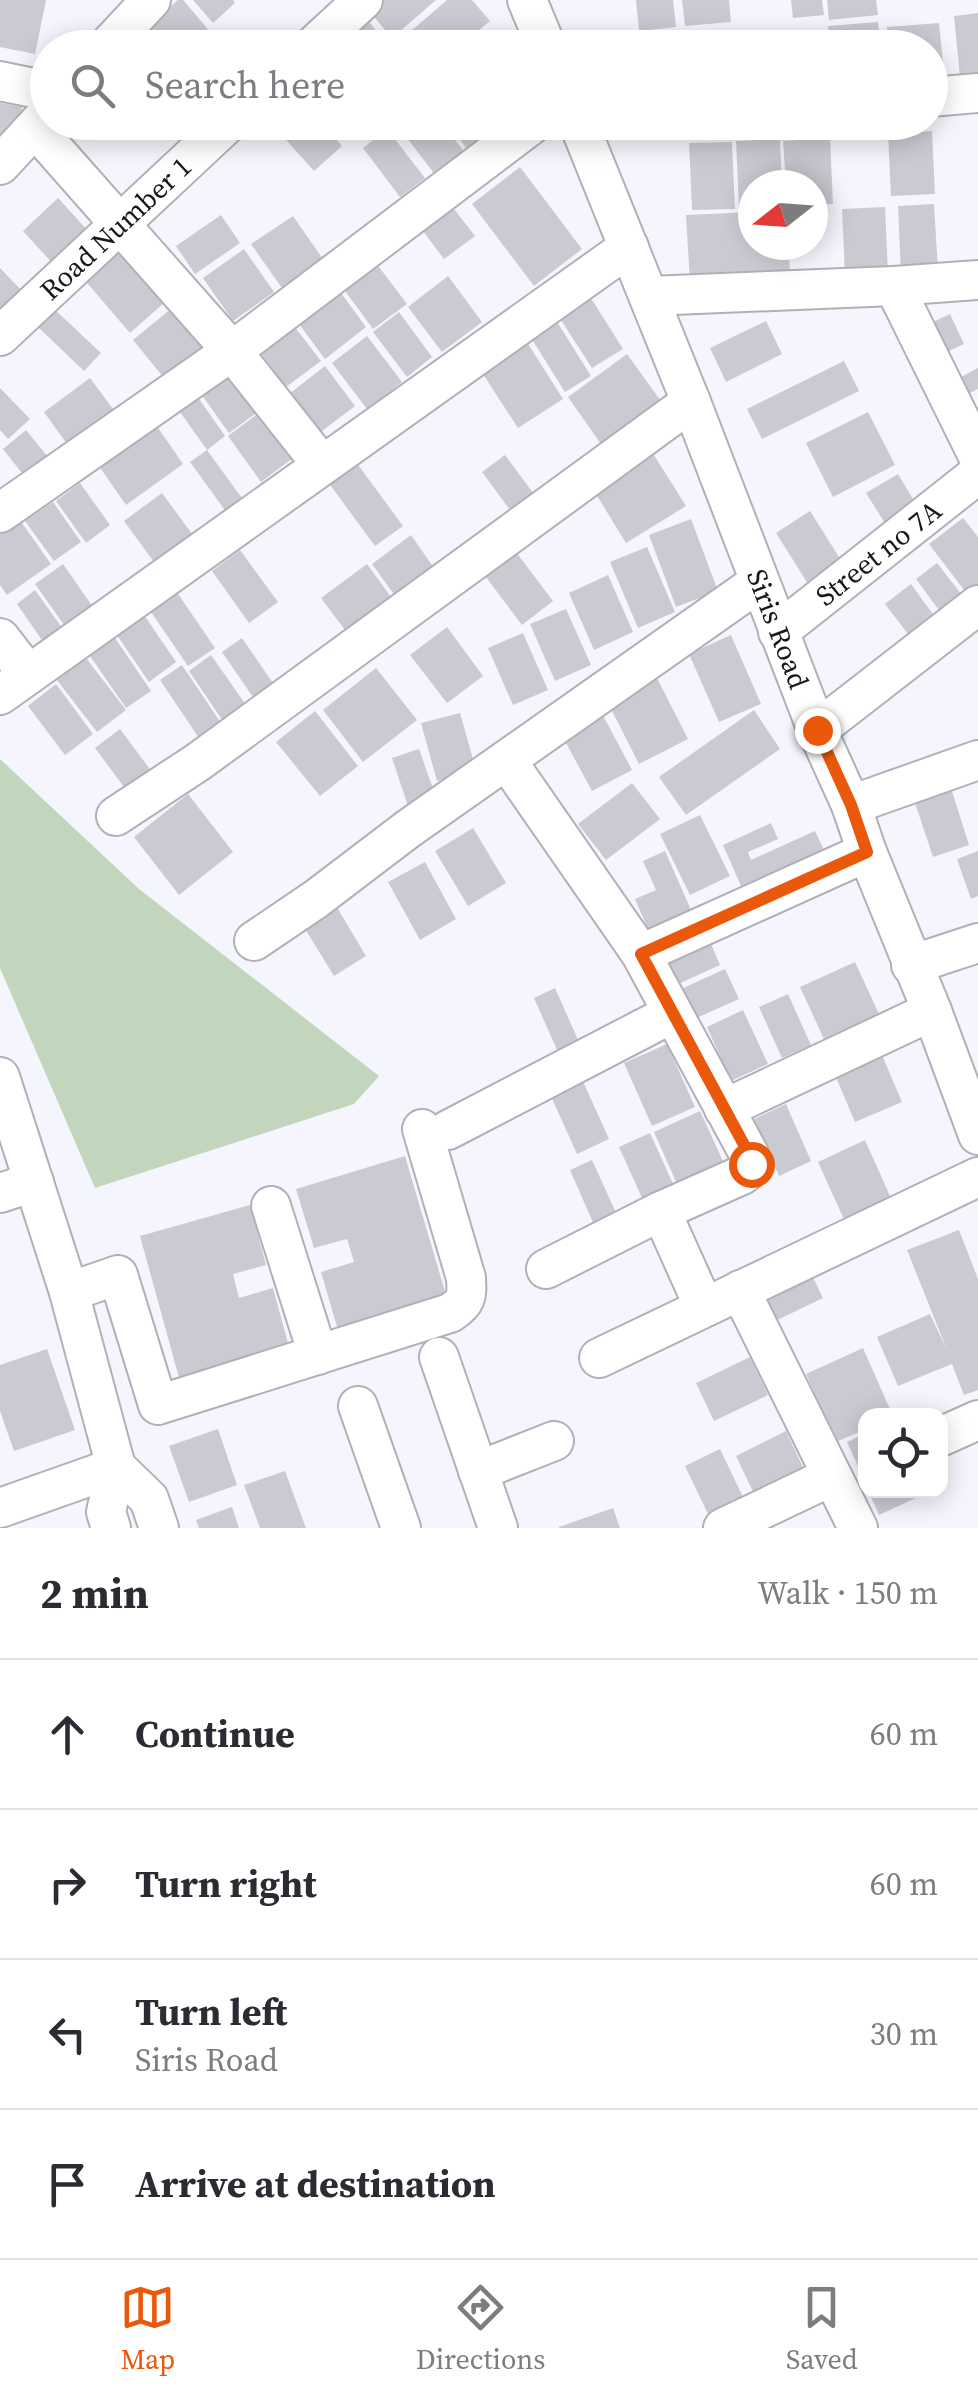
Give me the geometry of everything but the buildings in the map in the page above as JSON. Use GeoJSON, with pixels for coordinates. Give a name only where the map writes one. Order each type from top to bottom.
{"type":"FeatureCollection","features":[{"type":"Feature","properties":{"kind":"street"},"geometry":{"type":"LineString","coordinates":[[123,30],[151,0]]}},
{"type":"Feature","properties":{"kind":"street"},"geometry":{"type":"LineString","coordinates":[[332,30],[364,0]]}},
{"type":"Feature","properties":{"kind":"street"},"geometry":{"type":"LineString","coordinates":[[527,0],[540,30]]}},
{"type":"Feature","properties":{"kind":"street"},"geometry":{"type":"LineString","coordinates":[[0,81],[30,87]]}},
{"type":"Feature","properties":{"kind":"street"},"geometry":{"type":"LineString","coordinates":[[948,96],[978,93]]}},
{"type":"Feature","properties":{"kind":"street"},"geometry":{"type":"LineString","coordinates":[[0,165],[30,132]]}},
{"type":"Feature","properties":{"kind":"street"},"geometry":{"type":"LineString","coordinates":[[56,140],[322,465]]}},
{"type":"Feature","properties":{"kind":"street","name":"Road Number 1"},"geometry":{"type":"LineString","coordinates":[[0,336],[210,140]]}},
{"type":"Feature","properties":{"kind":"street"},"geometry":{"type":"LineString","coordinates":[[0,512],[232,351],[510,140]]}},
{"type":"Feature","properties":{"kind":"street","name":"Siris Road"},"geometry":{"type":"LineString","coordinates":[[587,140],[978,1134]]}},
{"type":"Feature","properties":{"kind":"street"},"geometry":{"type":"LineString","coordinates":[[0,638],[14,684],[629,247]]}},
{"type":"Feature","properties":{"kind":"street"},"geometry":{"type":"LineString","coordinates":[[649,296],[978,280]]}},
{"type":"Feature","properties":{"kind":"street"},"geometry":{"type":"LineString","coordinates":[[894,286],[978,456]]}},
{"type":"Feature","properties":{"kind":"street"},"geometry":{"type":"LineString","coordinates":[[116,816],[198,762],[691,402]]}},
{"type":"Feature","properties":{"kind":"street","name":"Street no 7A"},"geometry":{"type":"LineString","coordinates":[[778,632],[978,474]]}},
{"type":"Feature","properties":{"kind":"street"},"geometry":{"type":"LineString","coordinates":[[254,941],[759,582]]}},
{"type":"Feature","properties":{"kind":"street"},"geometry":{"type":"LineString","coordinates":[[817,730],[978,604]]}},
{"type":"Feature","properties":{"kind":"street"},"geometry":{"type":"LineString","coordinates":[[851,805],[978,760]]}},
{"type":"Feature","properties":{"kind":"street"},"geometry":{"type":"LineString","coordinates":[[507,761],[641,954],[751,1164],[748,1171],[546,1269]]}},
{"type":"Feature","properties":{"kind":"street"},"geometry":{"type":"LineString","coordinates":[[641,954],[867,852]]}},
{"type":"Feature","properties":{"kind":"street"},"geometry":{"type":"LineString","coordinates":[[911,965],[978,943]]}},
{"type":"Feature","properties":{"kind":"street"},"geometry":{"type":"LineString","coordinates":[[724,1110],[932,1010]]}},
{"type":"Feature","properties":{"kind":"street"},"geometry":{"type":"LineString","coordinates":[[69,1292],[118,1275],[158,1405],[450,1313],[467,1296],[466,1278],[435,1130],[671,1014]]}},
{"type":"Feature","properties":{"kind":"street"},"geometry":{"type":"LineString","coordinates":[[0,1077],[17,1188],[69,1292],[116,1466],[106,1512],[112,1528]]}},
{"type":"Feature","properties":{"kind":"street"},"geometry":{"type":"LineString","coordinates":[[599,1358],[978,1177]]}},
{"type":"Feature","properties":{"kind":"street"},"geometry":{"type":"LineString","coordinates":[[271,1206],[318,1355]]}},
{"type":"Feature","properties":{"kind":"street"},"geometry":{"type":"LineString","coordinates":[[661,1211],[704,1308]]}},
{"type":"Feature","properties":{"kind":"street"},"geometry":{"type":"LineString","coordinates":[[740,1290],[858,1528]]}},
{"type":"Feature","properties":{"kind":"street"},"geometry":{"type":"LineString","coordinates":[[439,1357],[498,1528]]}},
{"type":"Feature","properties":{"kind":"street"},"geometry":{"type":"LineString","coordinates":[[358,1406],[401,1528]]}},
{"type":"Feature","properties":{"kind":"street"},"geometry":{"type":"LineString","coordinates":[[478,1472],[554,1441]]}},
{"type":"Feature","properties":{"kind":"street"},"geometry":{"type":"LineString","coordinates":[[0,1508],[116,1466]]}},
{"type":"Feature","properties":{"kind":"street"},"geometry":{"type":"LineString","coordinates":[[116,1466],[149,1499],[158,1528]]}},
{"type":"Feature","properties":{"kind":"street"},"geometry":{"type":"LineString","coordinates":[[723,1528],[832,1476]]}},
{"type":"Feature","properties":{"kind":"green space"},"geometry":{"type":"Polygon","coordinates":[[[0,759],[139,889],[379,1076],[354,1104],[95,1188],[0,968],[0,759]]]}},
{"type":"Feature","properties":{"kind":"route"},"geometry":{"type":"LineString","coordinates":[[751,1164],[641,954],[867,852],[851,805],[817,730]]}}]}
